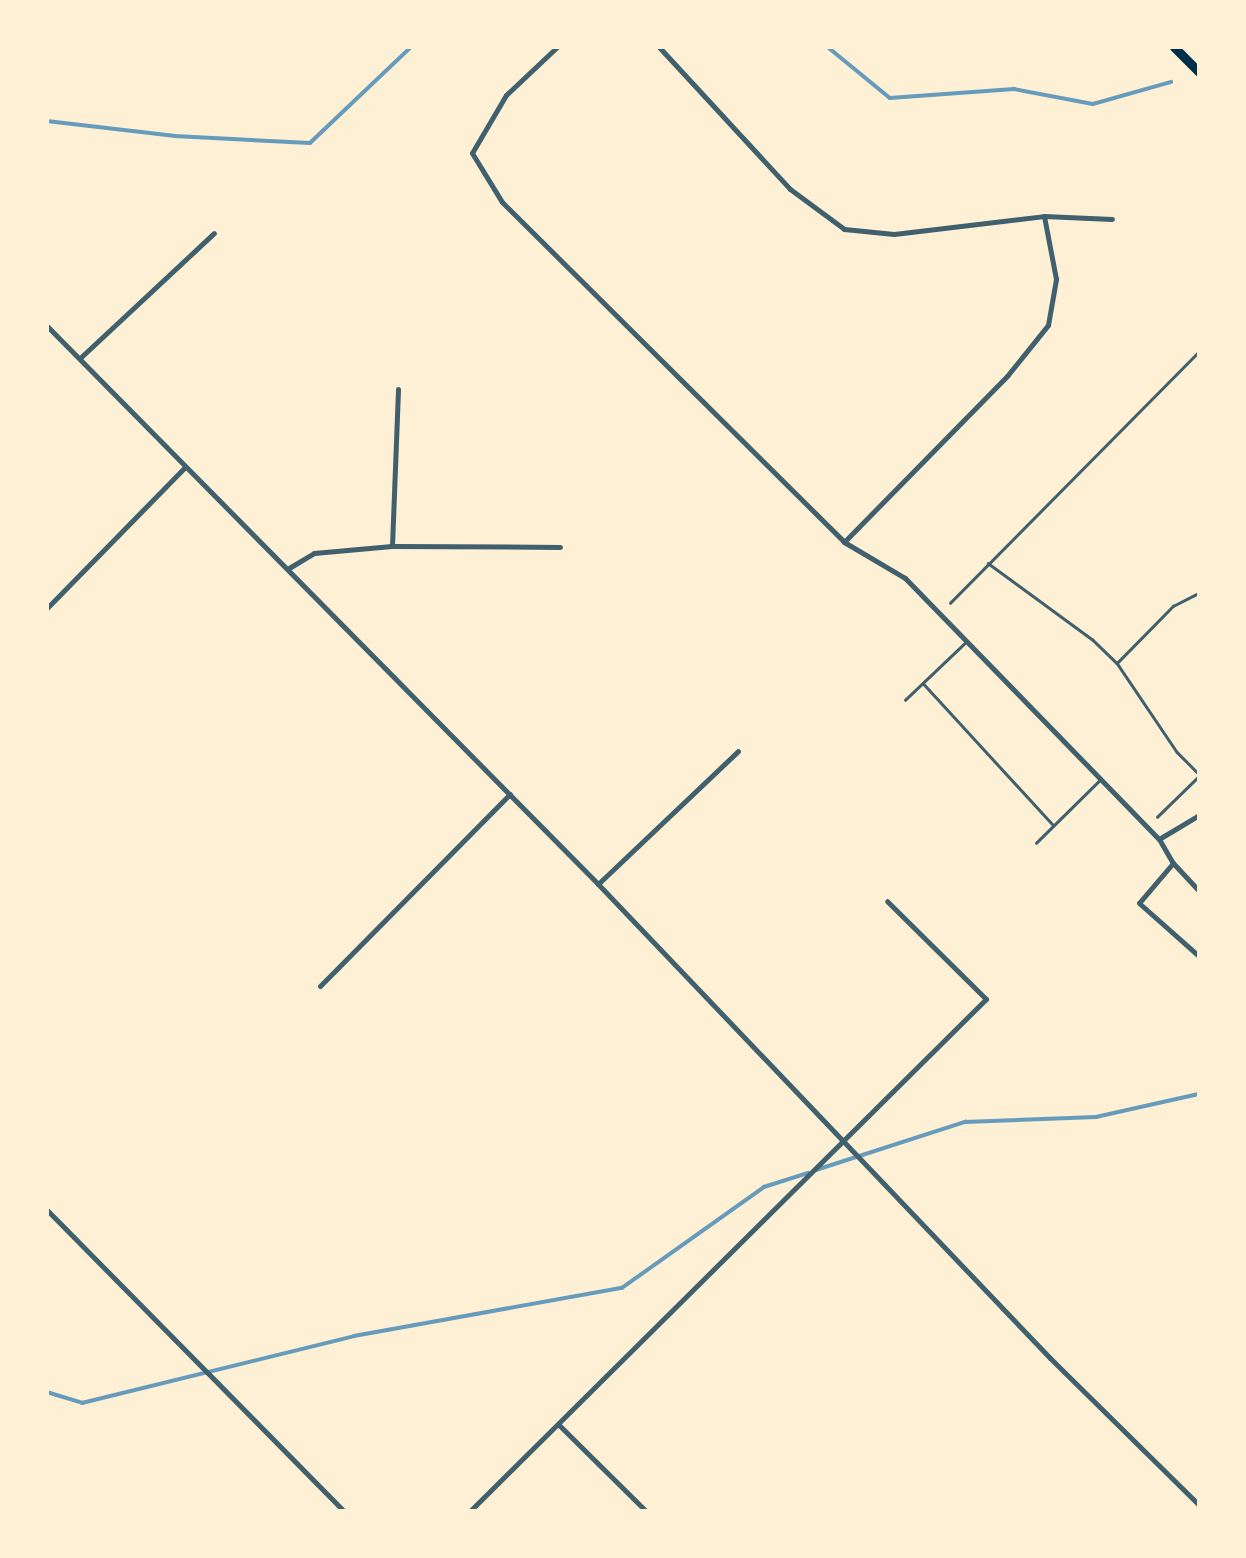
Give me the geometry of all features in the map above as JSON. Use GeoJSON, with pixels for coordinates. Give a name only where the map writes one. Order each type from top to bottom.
{"type":"FeatureCollection","features":[{"type":"Feature","properties":{"kind":"main road"},"geometry":{"type":"LineString","coordinates":[[1174,47],[1199,72]]}},
{"type":"Feature","properties":{"kind":"street"},"geometry":{"type":"LineString","coordinates":[[557,47],[506,95],[472,153],[502,202],[844,542],[905,578],[1159,839],[1173,863],[1199,891]]}},
{"type":"Feature","properties":{"kind":"street"},"geometry":{"type":"LineString","coordinates":[[659,47],[790,189],[844,229],[894,234],[1044,216],[1112,219]]}},
{"type":"Feature","properties":{"kind":"street"},"geometry":{"type":"LineString","coordinates":[[844,542],[1007,376],[1048,326],[1056,279],[1044,216]]}},
{"type":"Feature","properties":{"kind":"street"},"geometry":{"type":"LineString","coordinates":[[80,358],[214,233]]}},
{"type":"Feature","properties":{"kind":"street"},"geometry":{"type":"LineString","coordinates":[[47,326],[185,467],[289,568],[598,884],[844,1143],[1199,1505]]}},
{"type":"Feature","properties":{"kind":"street"},"geometry":{"type":"LineString","coordinates":[[393,546],[398,389]]}},
{"type":"Feature","properties":{"kind":"street"},"geometry":{"type":"LineString","coordinates":[[47,608],[185,467]]}},
{"type":"Feature","properties":{"kind":"street"},"geometry":{"type":"LineString","coordinates":[[289,568],[314,553],[393,546],[561,547]]}},
{"type":"Feature","properties":{"kind":"street"},"geometry":{"type":"LineString","coordinates":[[598,884],[738,751]]}},
{"type":"Feature","properties":{"kind":"street"},"geometry":{"type":"LineString","coordinates":[[320,986],[510,794]]}},
{"type":"Feature","properties":{"kind":"street"},"geometry":{"type":"LineString","coordinates":[[1159,839],[1199,815]]}},
{"type":"Feature","properties":{"kind":"street"},"geometry":{"type":"LineString","coordinates":[[1173,863],[1139,903],[1199,956]]}},
{"type":"Feature","properties":{"kind":"street"},"geometry":{"type":"LineString","coordinates":[[470,1511],[844,1143],[986,999],[887,901]]}},
{"type":"Feature","properties":{"kind":"street"},"geometry":{"type":"LineString","coordinates":[[47,1210],[344,1511]]}},
{"type":"Feature","properties":{"kind":"street"},"geometry":{"type":"LineString","coordinates":[[558,1424],[646,1511]]}},
{"type":"Feature","properties":{"kind":"lane"},"geometry":{"type":"LineString","coordinates":[[950,603],[1199,351]]}},
{"type":"Feature","properties":{"kind":"lane"},"geometry":{"type":"LineString","coordinates":[[988,563],[1092,639],[1117,663],[1177,752],[1199,775],[1157,817]]}},
{"type":"Feature","properties":{"kind":"lane"},"geometry":{"type":"LineString","coordinates":[[1117,663],[1173,606],[1199,593]]}},
{"type":"Feature","properties":{"kind":"lane"},"geometry":{"type":"LineString","coordinates":[[905,700],[967,640]]}},
{"type":"Feature","properties":{"kind":"lane"},"geometry":{"type":"LineString","coordinates":[[923,683],[1052,824]]}},
{"type":"Feature","properties":{"kind":"lane"},"geometry":{"type":"LineString","coordinates":[[1036,843],[1052,824],[1102,779]]}},
{"type":"Feature","properties":{"kind":"waterway"},"geometry":{"type":"LineString","coordinates":[[47,121],[175,136],[310,143],[411,47]]}},
{"type":"Feature","properties":{"kind":"waterway"},"geometry":{"type":"LineString","coordinates":[[828,47],[890,98],[1014,89],[1093,104],[1171,82]]}},
{"type":"Feature","properties":{"kind":"waterway"},"geometry":{"type":"LineString","coordinates":[[816,1170],[965,1122],[1096,1117],[1199,1094]]}},
{"type":"Feature","properties":{"kind":"waterway"},"geometry":{"type":"LineString","coordinates":[[47,1392],[82,1403],[354,1336],[622,1288],[764,1187],[808,1173]]}}]}
